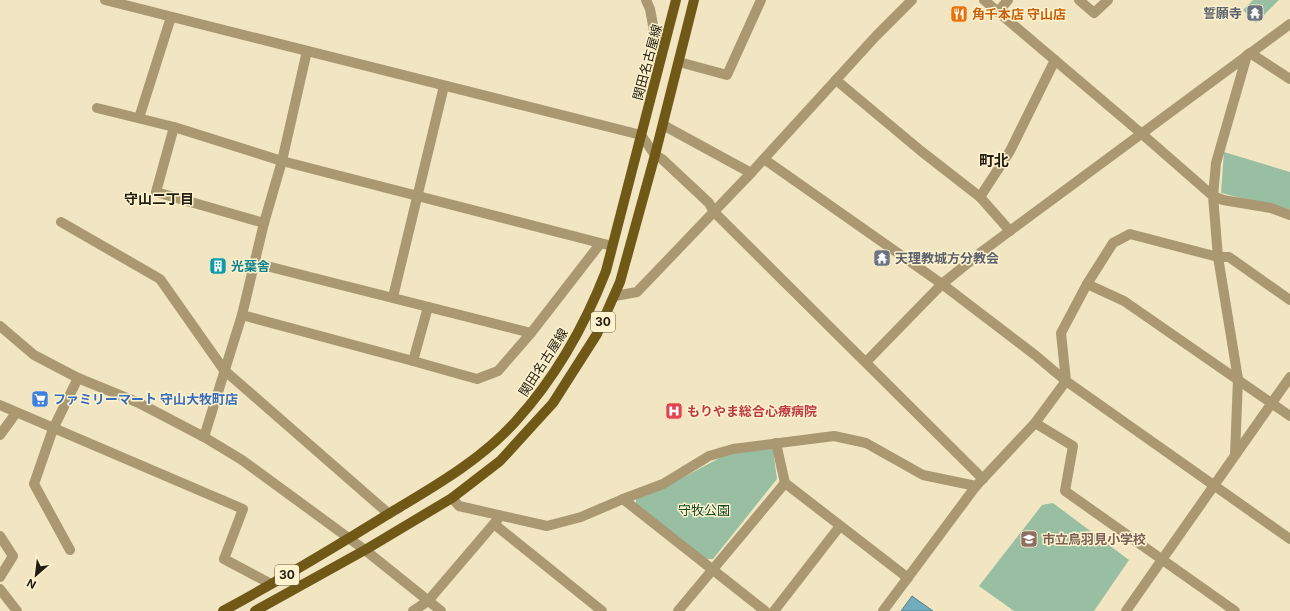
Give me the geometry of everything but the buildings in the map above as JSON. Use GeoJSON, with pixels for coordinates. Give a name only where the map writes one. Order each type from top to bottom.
{"type":"FeatureCollection","features":[{"type":"Feature","properties":{"kind":"main road","name":"関田名古屋線"},"geometry":{"type":"LineString","coordinates":[[223,611],[350,539],[446,479],[485,451],[538,397],[556,370],[580,328],[606,272],[676,0]]}},
{"type":"Feature","properties":{"kind":"main road","name":"30"},"geometry":{"type":"LineString","coordinates":[[255,611],[365,550],[452,498],[500,462],[552,403],[597,334],[615,296],[628,259],[694,0]]}},
{"type":"Feature","properties":{"kind":"street"},"geometry":{"type":"LineString","coordinates":[[105,0],[641,135],[655,155],[662,159],[710,202],[714,212],[866,362],[980,482]]}},
{"type":"Feature","properties":{"kind":"street"},"geometry":{"type":"LineString","coordinates":[[646,0],[650,9],[655,36],[665,42]]}},
{"type":"Feature","properties":{"kind":"street"},"geometry":{"type":"LineString","coordinates":[[679,62],[727,75],[761,0]]}},
{"type":"Feature","properties":{"kind":"street"},"geometry":{"type":"LineString","coordinates":[[615,296],[637,292],[751,173],[876,36],[912,0]]}},
{"type":"Feature","properties":{"kind":"street"},"geometry":{"type":"LineString","coordinates":[[984,0],[1214,196],[1223,200],[1270,208],[1290,215]]}},
{"type":"Feature","properties":{"kind":"street"},"geometry":{"type":"LineString","coordinates":[[998,12],[1008,0]]}},
{"type":"Feature","properties":{"kind":"street"},"geometry":{"type":"LineString","coordinates":[[1079,0],[1094,13],[1108,0]]}},
{"type":"Feature","properties":{"kind":"street"},"geometry":{"type":"LineString","coordinates":[[139,118],[171,17]]}},
{"type":"Feature","properties":{"kind":"street"},"geometry":{"type":"LineString","coordinates":[[866,362],[942,284],[984,250],[1290,24]]}},
{"type":"Feature","properties":{"kind":"street"},"geometry":{"type":"LineString","coordinates":[[204,436],[242,315],[264,223],[282,161],[307,51]]}},
{"type":"Feature","properties":{"kind":"street"},"geometry":{"type":"LineString","coordinates":[[1248,54],[1290,79]]}},
{"type":"Feature","properties":{"kind":"street"},"geometry":{"type":"LineString","coordinates":[[1235,455],[1238,379],[1218,257],[1214,196],[1216,163],[1248,54]]}},
{"type":"Feature","properties":{"kind":"street"},"geometry":{"type":"LineString","coordinates":[[980,197],[1010,151],[1055,60]]}},
{"type":"Feature","properties":{"kind":"street"},"geometry":{"type":"LineString","coordinates":[[836,80],[921,151],[980,197],[1010,231]]}},
{"type":"Feature","properties":{"kind":"street"},"geometry":{"type":"LineString","coordinates":[[393,297],[444,86]]}},
{"type":"Feature","properties":{"kind":"street"},"geometry":{"type":"LineString","coordinates":[[97,108],[174,127],[282,161],[612,246]]}},
{"type":"Feature","properties":{"kind":"street"},"geometry":{"type":"LineString","coordinates":[[663,125],[751,173]]}},
{"type":"Feature","properties":{"kind":"street"},"geometry":{"type":"LineString","coordinates":[[174,127],[156,192],[264,223]]}},
{"type":"Feature","properties":{"kind":"street"},"geometry":{"type":"LineString","coordinates":[[764,159],[942,284],[1035,355],[1066,381],[1290,539]]}},
{"type":"Feature","properties":{"kind":"street"},"geometry":{"type":"LineString","coordinates":[[61,222],[160,279],[224,370],[389,514]]}},
{"type":"Feature","properties":{"kind":"street"},"geometry":{"type":"LineString","coordinates":[[883,611],[980,482],[1035,423],[1066,381],[1061,333],[1087,284],[1113,243],[1130,234],[1218,257],[1229,257],[1290,300]]}},
{"type":"Feature","properties":{"kind":"street"},"geometry":{"type":"LineString","coordinates":[[242,315],[476,379],[498,371],[531,333],[600,244]]}},
{"type":"Feature","properties":{"kind":"street"},"geometry":{"type":"LineString","coordinates":[[255,263],[531,333]]}},
{"type":"Feature","properties":{"kind":"street"},"geometry":{"type":"LineString","coordinates":[[1087,284],[1124,301],[1290,416]]}},
{"type":"Feature","properties":{"kind":"street"},"geometry":{"type":"LineString","coordinates":[[413,361],[428,307]]}},
{"type":"Feature","properties":{"kind":"street"},"geometry":{"type":"LineString","coordinates":[[0,326],[34,355],[78,378],[139,403],[204,436],[242,460],[365,550],[441,611]]}},
{"type":"Feature","properties":{"kind":"street"},"geometry":{"type":"LineString","coordinates":[[1126,611],[1290,377]]}},
{"type":"Feature","properties":{"kind":"street"},"geometry":{"type":"LineString","coordinates":[[70,550],[34,484],[54,429],[78,378]]}},
{"type":"Feature","properties":{"kind":"street"},"geometry":{"type":"LineString","coordinates":[[0,406],[243,509],[224,559],[271,584]]}},
{"type":"Feature","properties":{"kind":"street"},"geometry":{"type":"LineString","coordinates":[[0,435],[16,412]]}},
{"type":"Feature","properties":{"kind":"street"},"geometry":{"type":"LineString","coordinates":[[1035,423],[1073,446],[1065,491],[1235,611]]}},
{"type":"Feature","properties":{"kind":"street"},"geometry":{"type":"LineString","coordinates":[[452,498],[459,506],[547,526],[581,517],[663,484],[709,456],[733,448],[834,436],[866,443],[923,476],[980,482]]}},
{"type":"Feature","properties":{"kind":"street"},"geometry":{"type":"LineString","coordinates":[[776,443],[785,483],[908,578]]}},
{"type":"Feature","properties":{"kind":"street"},"geometry":{"type":"LineString","coordinates":[[678,611],[785,483]]}},
{"type":"Feature","properties":{"kind":"street"},"geometry":{"type":"LineString","coordinates":[[623,499],[765,611]]}},
{"type":"Feature","properties":{"kind":"street"},"geometry":{"type":"LineString","coordinates":[[414,611],[428,601],[500,515]]}},
{"type":"Feature","properties":{"kind":"street"},"geometry":{"type":"LineString","coordinates":[[494,524],[602,611]]}},
{"type":"Feature","properties":{"kind":"street"},"geometry":{"type":"LineString","coordinates":[[774,611],[840,526]]}},
{"type":"Feature","properties":{"kind":"street"},"geometry":{"type":"LineString","coordinates":[[0,536],[13,556],[0,578]]}},
{"type":"Feature","properties":{"kind":"street"},"geometry":{"type":"LineString","coordinates":[[0,589],[17,611]]}},
{"type":"Feature","properties":{"kind":"green space","name":"誓願寺"},"geometry":{"type":"Polygon","coordinates":[[[1253,0],[1279,0],[1256,23],[1243,10],[1253,0]]]}},
{"type":"Feature","properties":{"kind":"green space"},"geometry":{"type":"Polygon","coordinates":[[[1224,152],[1290,172],[1290,210],[1221,193],[1224,152]]]}},
{"type":"Feature","properties":{"kind":"green space","name":"守牧公園"},"geometry":{"type":"Polygon","coordinates":[[[770,447],[773,450],[777,479],[713,559],[705,559],[636,506],[636,498],[684,477],[725,455],[770,447]]]}},
{"type":"Feature","properties":{"kind":"green space"},"geometry":{"type":"Polygon","coordinates":[[[1053,503],[1129,560],[1094,611],[1014,611],[979,586],[1042,505],[1053,503]]]}},
{"type":"Feature","properties":{"kind":"water"},"geometry":{"type":"Polygon","coordinates":[[[912,596],[933,611],[901,611],[912,596]]]}},
{"type":"Feature","properties":{"kind":"place","name":"誓願寺"},"geometry":{"type":"Point","coordinates":[1255,13]}},
{"type":"Feature","properties":{"kind":"place","name":"角千本店 守山店"},"geometry":{"type":"Point","coordinates":[959,14]}},
{"type":"Feature","properties":{"kind":"place","name":"天理教城方分教会"},"geometry":{"type":"Point","coordinates":[882,258]}},
{"type":"Feature","properties":{"kind":"place","name":"光葉舎"},"geometry":{"type":"Point","coordinates":[218,266]}},
{"type":"Feature","properties":{"kind":"place","name":"ファミリーマート 守山大牧町店"},"geometry":{"type":"Point","coordinates":[40,399]}},
{"type":"Feature","properties":{"kind":"place","name":"もりやま総合心療病院"},"geometry":{"type":"Point","coordinates":[674,411]}},
{"type":"Feature","properties":{"kind":"place","name":"市立鳥羽見小学校"},"geometry":{"type":"Point","coordinates":[1029,539]}},
{"type":"Feature","properties":{"kind":"district","name":"町北"},"geometry":{"type":"Point","coordinates":[994,161]}},
{"type":"Feature","properties":{"kind":"district","name":"守山二丁目"},"geometry":{"type":"Point","coordinates":[159,199]}}]}
